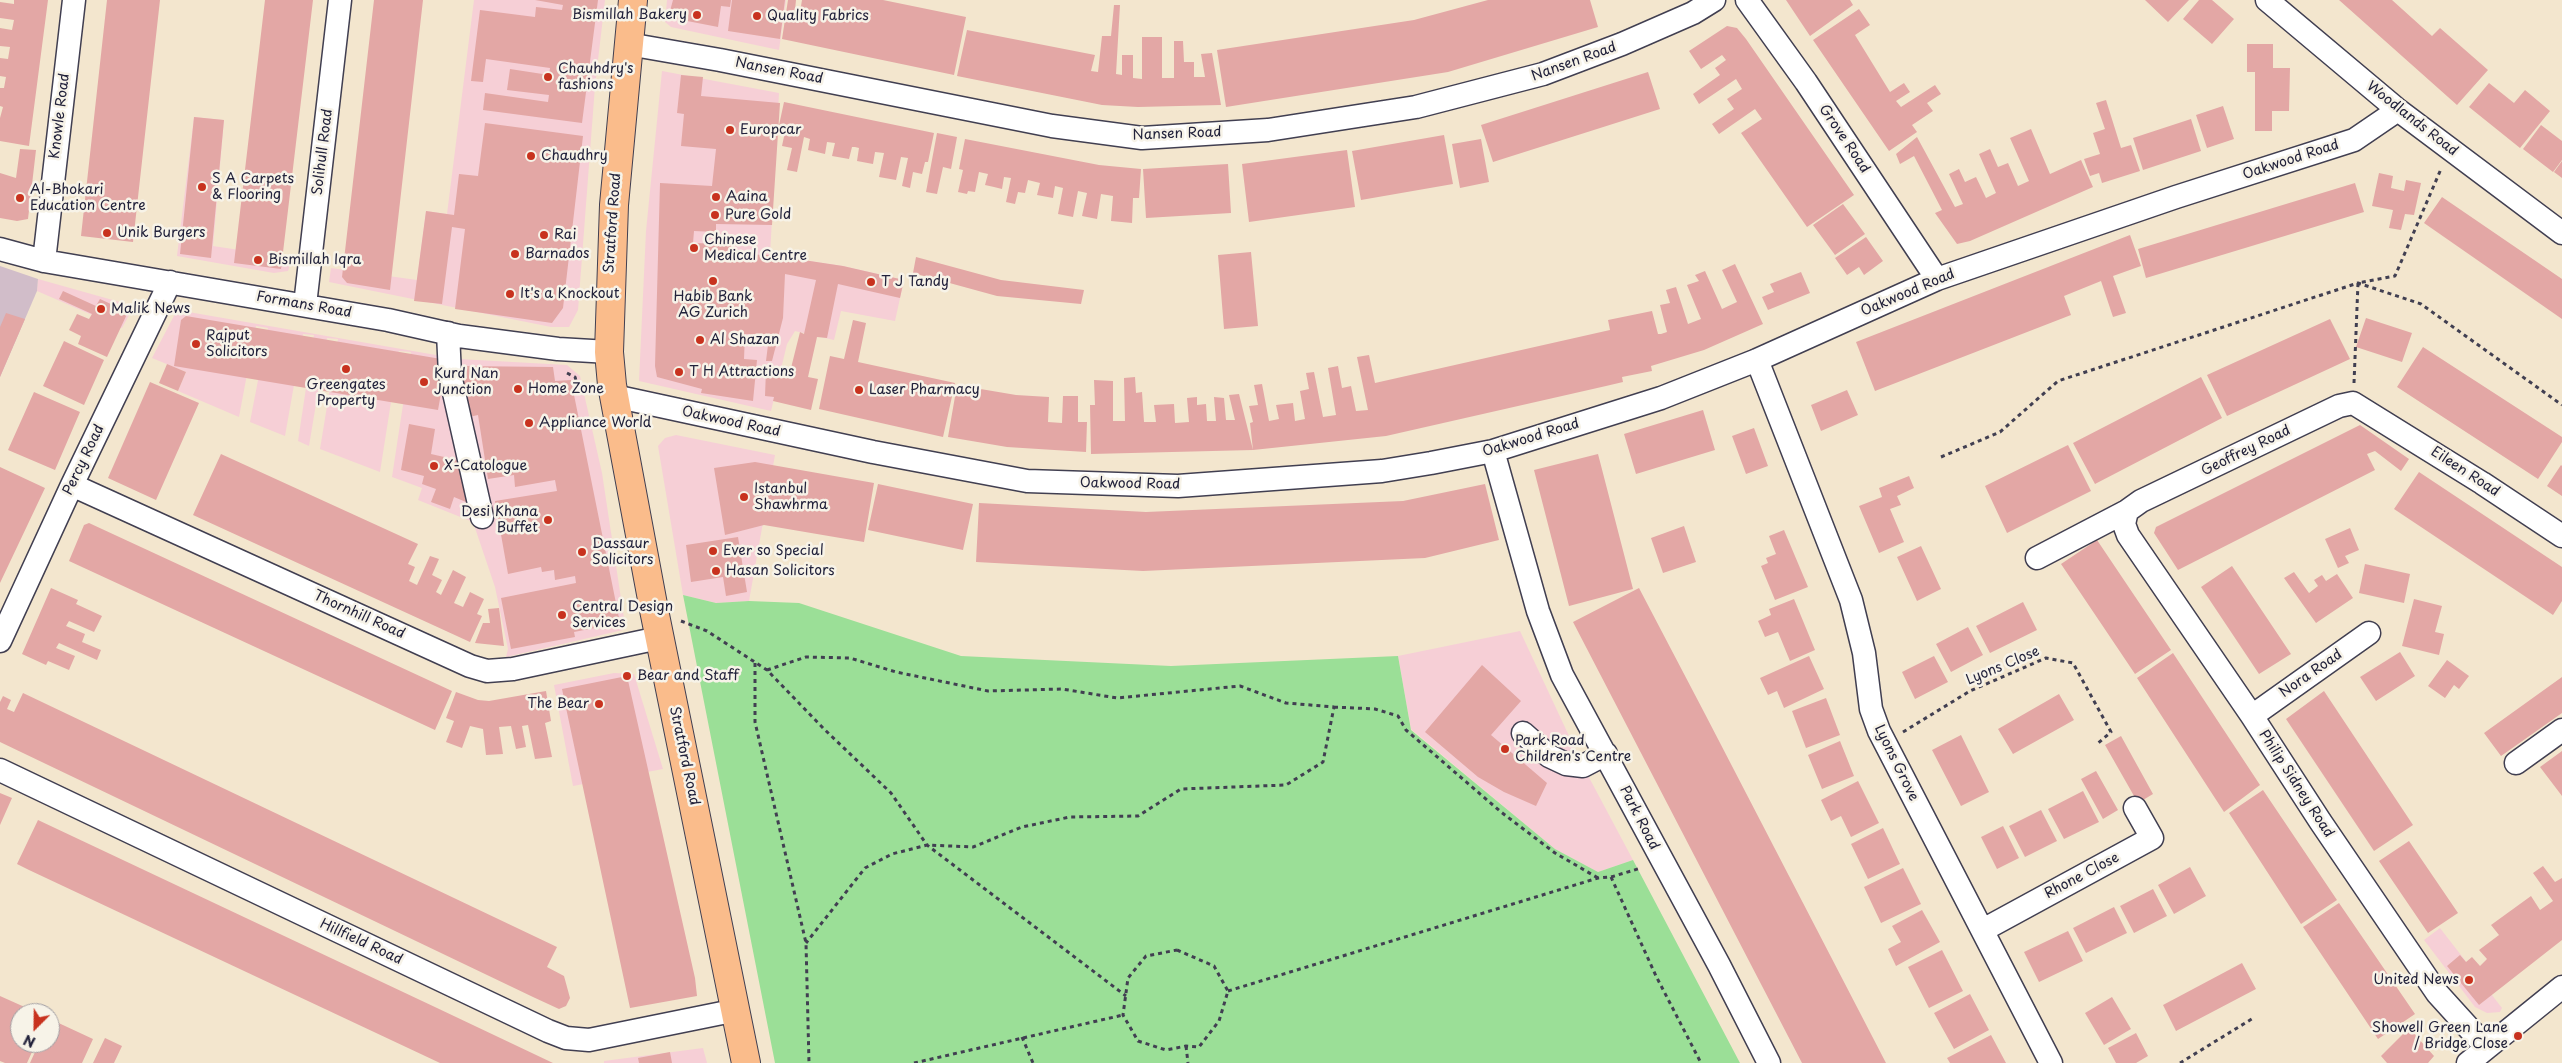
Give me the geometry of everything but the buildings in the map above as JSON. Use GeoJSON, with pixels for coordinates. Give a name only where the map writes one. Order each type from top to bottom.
{"type":"FeatureCollection","features":[{"type":"Feature","properties":{"kind":"highway","name":"Stratford Road"},"geometry":{"type":"LineString","coordinates":[[633,0],[614,205],[609,352],[614,396],[659,638],[737,1010],[746,1063]]}},
{"type":"Feature","properties":{"kind":"street","name":"Knowle Road"},"geometry":{"type":"LineString","coordinates":[[44,261],[74,0]]}},
{"type":"Feature","properties":{"kind":"street","name":"Solihull Road"},"geometry":{"type":"LineString","coordinates":[[305,305],[340,0]]}},
{"type":"Feature","properties":{"kind":"street","name":"Nansen Road"},"geometry":{"type":"LineString","coordinates":[[628,44],[720,60],[1052,126],[1142,138],[1268,130],[1416,107],[1543,74],[1622,44],[1693,13],[1714,0]]}},
{"type":"Feature","properties":{"kind":"street","name":"Grove Road"},"geometry":{"type":"LineString","coordinates":[[1747,0],[1806,82],[1937,279]]}},
{"type":"Feature","properties":{"kind":"street","name":"Woodlands Road"},"geometry":{"type":"LineString","coordinates":[[2267,0],[2398,110],[2562,233]]}},
{"type":"Feature","properties":{"kind":"street","name":"Oakwood Road"},"geometry":{"type":"LineString","coordinates":[[614,396],[873,452],[1027,481],[1178,486],[1382,471],[1493,451],[1661,398],[1757,360],[1937,279],[2176,197],[2354,140],[2398,110]]}},
{"type":"Feature","properties":{"kind":"street","name":"Formans Road"},"geometry":{"type":"LineString","coordinates":[[0,249],[44,261],[305,305],[448,333],[558,349],[609,352]]}},
{"type":"Feature","properties":{"kind":"street","name":"Percy Road"},"geometry":{"type":"LineString","coordinates":[[0,641],[72,485],[170,282]]}},
{"type":"Feature","properties":{"kind":"street"},"geometry":{"type":"LineString","coordinates":[[448,333],[450,375],[482,517]]}},
{"type":"Feature","properties":{"kind":"street","name":"Lyons Grove"},"geometry":{"type":"LineString","coordinates":[[1757,360],[1851,600],[1864,653],[1871,709],[1885,743],[1937,847],[1983,930],[2051,1063]]}},
{"type":"Feature","properties":{"kind":"street","name":"Geoffrey Road"},"geometry":{"type":"LineString","coordinates":[[2037,558],[2127,511],[2141,501],[2339,406],[2360,407]]}},
{"type":"Feature","properties":{"kind":"street","name":"Eileen Road"},"geometry":{"type":"LineString","coordinates":[[2360,407],[2482,483],[2562,536]]}},
{"type":"Feature","properties":{"kind":"street","name":"Park Road"},"geometry":{"type":"LineString","coordinates":[[1493,451],[1549,643],[1562,675],[1719,965],[1769,1063]]}},
{"type":"Feature","properties":{"kind":"street","name":"Thornhill Road"},"geometry":{"type":"LineString","coordinates":[[72,485],[470,666],[487,672],[513,669],[659,638]]}},
{"type":"Feature","properties":{"kind":"street","name":"Philip Sidney Road"},"geometry":{"type":"LineString","coordinates":[[2127,511],[2124,524],[2128,535],[2252,716],[2320,822],[2437,993],[2486,1047]]}},
{"type":"Feature","properties":{"kind":"street","name":"Nora Road"},"geometry":{"type":"LineString","coordinates":[[2252,716],[2369,633]]}},
{"type":"Feature","properties":{"kind":"street"},"geometry":{"type":"LineString","coordinates":[[2516,763],[2562,730]]}},
{"type":"Feature","properties":{"kind":"street"},"geometry":{"type":"LineString","coordinates":[[1523,733],[1549,756],[1566,764],[1583,766],[1606,754]]}},
{"type":"Feature","properties":{"kind":"street","name":"Hillfield Road"},"geometry":{"type":"LineString","coordinates":[[0,770],[539,1027],[566,1038],[589,1040],[737,1010]]}},
{"type":"Feature","properties":{"kind":"street","name":"Rhone Close"},"geometry":{"type":"LineString","coordinates":[[1983,930],[2152,838],[2135,808]]}},
{"type":"Feature","properties":{"kind":"street"},"geometry":{"type":"LineString","coordinates":[[2468,1063],[2562,987]]}},
{"type":"Feature","properties":{"kind":"path"},"geometry":{"type":"LineString","coordinates":[[1941,457],[2000,432],[2058,381],[2358,283],[2394,276],[2450,149]]}},
{"type":"Feature","properties":{"kind":"path"},"geometry":{"type":"LineString","coordinates":[[2358,283],[2421,304],[2562,405]]}},
{"type":"Feature","properties":{"kind":"path"},"geometry":{"type":"LineString","coordinates":[[2358,283],[2360,407]]}},
{"type":"Feature","properties":{"kind":"path"},"geometry":{"type":"LineString","coordinates":[[654,610],[707,631],[767,670],[824,729],[891,793],[927,845],[1126,996]]}},
{"type":"Feature","properties":{"kind":"path"},"geometry":{"type":"LineString","coordinates":[[767,670],[806,658],[850,658],[896,672],[988,691],[1062,689],[1117,698],[1240,686],[1286,703],[1375,709],[1398,716],[1406,730],[1502,812],[1555,853],[1598,878]]}},
{"type":"Feature","properties":{"kind":"path","name":"Lyons Close"},"geometry":{"type":"LineString","coordinates":[[1885,743],[1970,691],[2046,658],[2072,663],[2111,732],[2096,745]]}},
{"type":"Feature","properties":{"kind":"path"},"geometry":{"type":"LineString","coordinates":[[755,662],[755,722],[806,943],[809,1063]]}},
{"type":"Feature","properties":{"kind":"path"},"geometry":{"type":"LineString","coordinates":[[806,943],[864,868],[892,854],[927,845],[973,848],[1022,827],[1070,817],[1138,816],[1181,790],[1286,785],[1323,762],[1334,707]]}},
{"type":"Feature","properties":{"kind":"path"},"geometry":{"type":"LineString","coordinates":[[1228,991],[1598,878],[1611,877],[1662,862]]}},
{"type":"Feature","properties":{"kind":"path"},"geometry":{"type":"LineString","coordinates":[[1611,877],[1656,976],[1701,1063]]}},
{"type":"Feature","properties":{"kind":"path"},"geometry":{"type":"LineString","coordinates":[[1177,950],[1214,966],[1228,991],[1219,1021],[1199,1047],[1186,1046],[1166,1050],[1138,1041],[1123,1015],[1128,978],[1146,956],[1177,950]]}},
{"type":"Feature","properties":{"kind":"path"},"geometry":{"type":"LineString","coordinates":[[914,1063],[1123,1015]]}},
{"type":"Feature","properties":{"kind":"path"},"geometry":{"type":"LineString","coordinates":[[2180,1063],[2255,1017]]}},
{"type":"Feature","properties":{"kind":"path"},"geometry":{"type":"LineString","coordinates":[[1022,1037],[1033,1063]]}},
{"type":"Feature","properties":{"kind":"path"},"geometry":{"type":"LineString","coordinates":[[1186,1046],[1188,1063]]}},
{"type":"Feature","properties":{"kind":"shaded area"},"geometry":{"type":"Polygon","coordinates":[[[474,0],[605,0],[595,86],[578,310],[569,327],[551,327],[329,282],[331,268],[417,280],[426,211],[447,214],[474,0]]]}},
{"type":"Feature","properties":{"kind":"shaded area"},"geometry":{"type":"Polygon","coordinates":[[[667,0],[786,0],[779,50],[671,27],[665,22],[667,0]]]}},
{"type":"Feature","properties":{"kind":"shaded area"},"geometry":{"type":"Polygon","coordinates":[[[662,71],[779,93],[770,255],[843,266],[904,280],[895,321],[841,311],[834,340],[795,331],[787,344],[771,411],[639,381],[646,231],[662,71]]]}},
{"type":"Feature","properties":{"kind":"shaded area","name":"S A Carpets & Flooring"},"geometry":{"type":"Polygon","coordinates":[[[194,117],[224,120],[213,246],[292,258],[288,271],[274,273],[177,256],[194,117]]]}},
{"type":"Feature","properties":{"kind":"shaded area"},"geometry":{"type":"Polygon","coordinates":[[[0,266],[38,279],[37,291],[0,377],[0,266]]]}},
{"type":"Feature","properties":{"kind":"shaded area"},"geometry":{"type":"Polygon","coordinates":[[[38,279],[134,306],[122,328],[37,291],[38,279]]]}},
{"type":"Feature","properties":{"kind":"shaded area"},"geometry":{"type":"Polygon","coordinates":[[[177,310],[459,359],[567,365],[580,376],[602,473],[625,625],[623,630],[506,657],[508,649],[495,587],[473,522],[418,500],[422,488],[392,477],[411,352],[399,351],[380,472],[320,449],[338,339],[327,338],[309,446],[298,441],[314,335],[303,334],[285,436],[250,422],[268,328],[256,326],[239,417],[178,391],[186,372],[152,358],[177,310]]]}},
{"type":"Feature","properties":{"kind":"shaded area"},"geometry":{"type":"Polygon","coordinates":[[[676,435],[775,455],[749,601],[716,603],[683,595],[658,446],[665,438],[676,435]]]}},
{"type":"Feature","properties":{"kind":"shaded area","name":"Park Road Children's Centre"},"geometry":{"type":"Polygon","coordinates":[[[1520,631],[1584,768],[1633,860],[1598,872],[1555,849],[1411,729],[1398,656],[1520,631]]]}},
{"type":"Feature","properties":{"kind":"shaded area"},"geometry":{"type":"Polygon","coordinates":[[[614,673],[634,674],[663,769],[573,786],[554,685],[614,673]]]}},
{"type":"Feature","properties":{"kind":"shaded area"},"geometry":{"type":"Polygon","coordinates":[[[2440,928],[2502,1008],[2500,1012],[2487,1013],[2475,1007],[2424,940],[2440,928]]]}},
{"type":"Feature","properties":{"kind":"shaded area"},"geometry":{"type":"Polygon","coordinates":[[[703,1048],[707,1063],[604,1063],[604,1061],[703,1048]]]}},
{"type":"Feature","properties":{"kind":"green space"},"geometry":{"type":"Polygon","coordinates":[[[683,595],[716,603],[749,601],[799,603],[961,656],[1171,666],[1398,656],[1411,730],[1555,849],[1598,872],[1633,860],[1740,1063],[775,1063],[683,595]]]}},
{"type":"Feature","properties":{"kind":"place","name":"Bismillah Bakery"},"geometry":{"type":"Point","coordinates":[697,15]}},
{"type":"Feature","properties":{"kind":"place","name":"Quality Fabrics"},"geometry":{"type":"Point","coordinates":[757,16]}},
{"type":"Feature","properties":{"kind":"place","name":"Chauhdry's fashions"},"geometry":{"type":"Point","coordinates":[548,77]}},
{"type":"Feature","properties":{"kind":"place","name":"Europcar"},"geometry":{"type":"Point","coordinates":[730,130]}},
{"type":"Feature","properties":{"kind":"place","name":"Chaudhry"},"geometry":{"type":"Point","coordinates":[531,156]}},
{"type":"Feature","properties":{"kind":"place","name":"S A Carpets & Flooring"},"geometry":{"type":"Point","coordinates":[202,187]}},
{"type":"Feature","properties":{"kind":"place","name":"Aaina"},"geometry":{"type":"Point","coordinates":[716,197]}},
{"type":"Feature","properties":{"kind":"place","name":"Al-Bhokari Education Centre"},"geometry":{"type":"Point","coordinates":[20,198]}},
{"type":"Feature","properties":{"kind":"place","name":"Pure Gold"},"geometry":{"type":"Point","coordinates":[715,215]}},
{"type":"Feature","properties":{"kind":"place","name":"Unik Burgers"},"geometry":{"type":"Point","coordinates":[107,233]}},
{"type":"Feature","properties":{"kind":"place","name":"Rai"},"geometry":{"type":"Point","coordinates":[544,235]}},
{"type":"Feature","properties":{"kind":"place","name":"Chinese Medical Centre"},"geometry":{"type":"Point","coordinates":[694,248]}},
{"type":"Feature","properties":{"kind":"place","name":"Barnados"},"geometry":{"type":"Point","coordinates":[515,254]}},
{"type":"Feature","properties":{"kind":"place","name":"Bismillah Iqra"},"geometry":{"type":"Point","coordinates":[258,260]}},
{"type":"Feature","properties":{"kind":"place","name":"Habib Bank AG Zurich"},"geometry":{"type":"Point","coordinates":[713,281]}},
{"type":"Feature","properties":{"kind":"place","name":"T J Tandy"},"geometry":{"type":"Point","coordinates":[871,282]}},
{"type":"Feature","properties":{"kind":"place","name":"It's a Knockout"},"geometry":{"type":"Point","coordinates":[510,294]}},
{"type":"Feature","properties":{"kind":"place","name":"Malik News"},"geometry":{"type":"Point","coordinates":[101,309]}},
{"type":"Feature","properties":{"kind":"place","name":"Al Shazan"},"geometry":{"type":"Point","coordinates":[700,340]}},
{"type":"Feature","properties":{"kind":"place","name":"Rajput Solicitors"},"geometry":{"type":"Point","coordinates":[196,344]}},
{"type":"Feature","properties":{"kind":"place","name":"Greengates Property"},"geometry":{"type":"Point","coordinates":[346,369]}},
{"type":"Feature","properties":{"kind":"place","name":"T H Attractions"},"geometry":{"type":"Point","coordinates":[679,372]}},
{"type":"Feature","properties":{"kind":"place","name":"Kurd Nan Junction"},"geometry":{"type":"Point","coordinates":[424,382]}},
{"type":"Feature","properties":{"kind":"place","name":"Home Zone"},"geometry":{"type":"Point","coordinates":[518,389]}},
{"type":"Feature","properties":{"kind":"place","name":"Laser Pharmacy"},"geometry":{"type":"Point","coordinates":[859,390]}},
{"type":"Feature","properties":{"kind":"place","name":"Appliance World"},"geometry":{"type":"Point","coordinates":[529,423]}},
{"type":"Feature","properties":{"kind":"place","name":"X-Catologue"},"geometry":{"type":"Point","coordinates":[434,466]}},
{"type":"Feature","properties":{"kind":"place","name":"Istanbul Shawhrma"},"geometry":{"type":"Point","coordinates":[744,497]}},
{"type":"Feature","properties":{"kind":"place","name":"Desi Khana Buffet"},"geometry":{"type":"Point","coordinates":[548,520]}},
{"type":"Feature","properties":{"kind":"place","name":"Ever so Special"},"geometry":{"type":"Point","coordinates":[713,551]}},
{"type":"Feature","properties":{"kind":"place","name":"Dassaur Solicitors"},"geometry":{"type":"Point","coordinates":[582,552]}},
{"type":"Feature","properties":{"kind":"place","name":"Hasan Solicitors"},"geometry":{"type":"Point","coordinates":[716,571]}},
{"type":"Feature","properties":{"kind":"place","name":"Central Design Services"},"geometry":{"type":"Point","coordinates":[562,615]}},
{"type":"Feature","properties":{"kind":"place","name":"Bear and Staff"},"geometry":{"type":"Point","coordinates":[627,676]}},
{"type":"Feature","properties":{"kind":"place","name":"The Bear"},"geometry":{"type":"Point","coordinates":[599,704]}},
{"type":"Feature","properties":{"kind":"place","name":"Park Road Children's Centre"},"geometry":{"type":"Point","coordinates":[1505,749]}},
{"type":"Feature","properties":{"kind":"place","name":"United News"},"geometry":{"type":"Point","coordinates":[2469,980]}},
{"type":"Feature","properties":{"kind":"place","name":"Showell Green Lane / Bridge Close"},"geometry":{"type":"Point","coordinates":[2518,1036]}}]}
